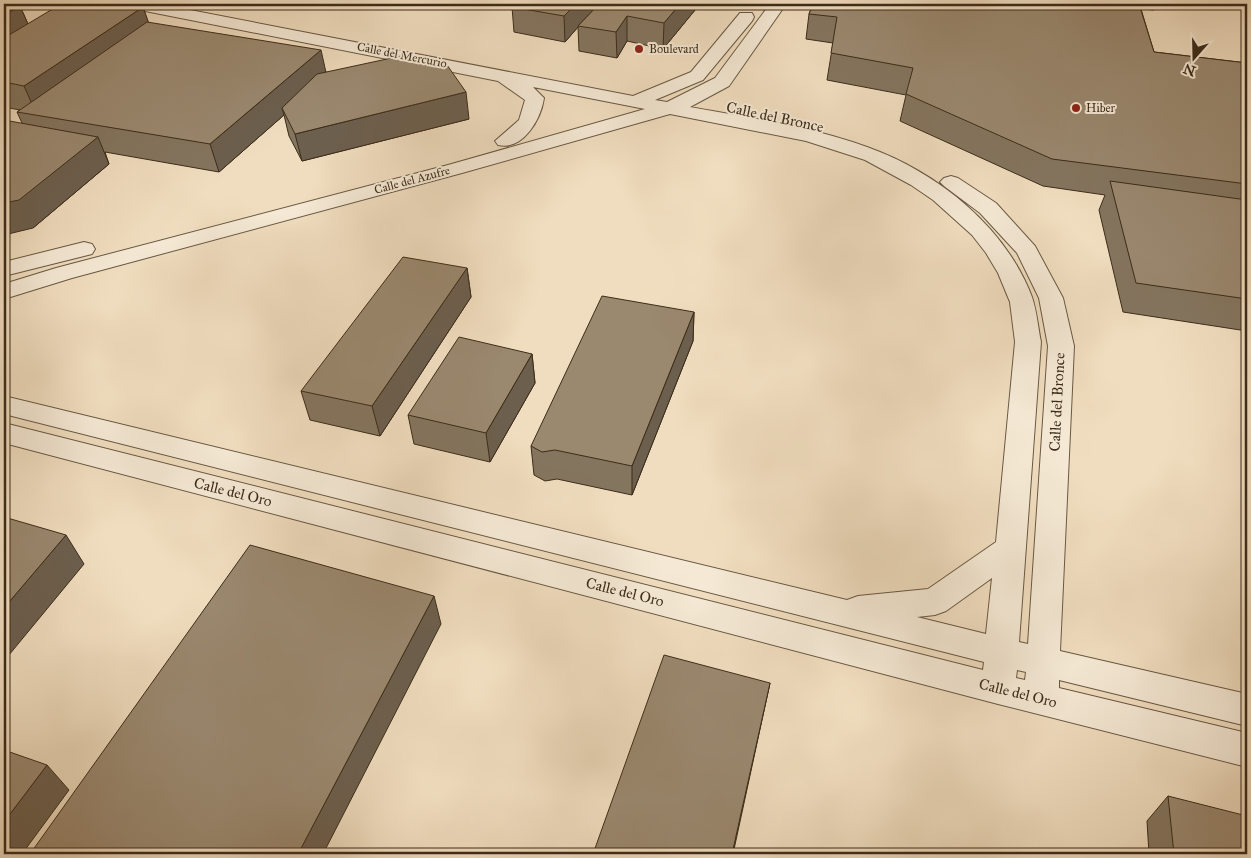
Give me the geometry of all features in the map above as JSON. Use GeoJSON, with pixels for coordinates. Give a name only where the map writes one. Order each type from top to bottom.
{"type":"FeatureCollection","features":[{"type":"Feature","properties":{"kind":"street","name":"Calle del Mercurio"},"geometry":{"type":"LineString","coordinates":[[135,4],[636,102]]}},
{"type":"Feature","properties":{"kind":"street","name":"Calle del Mercurio"},"geometry":{"type":"LineString","coordinates":[[185,4],[670,101]]}},
{"type":"Feature","properties":{"kind":"street","name":"Calle del Azufre"},"geometry":{"type":"LineString","coordinates":[[7,286],[636,102],[670,101],[726,43],[756,4]]}},
{"type":"Feature","properties":{"kind":"street","name":"Calle del Azufre"},"geometry":{"type":"LineString","coordinates":[[7,286],[670,101],[722,82],[778,4]]}},
{"type":"Feature","properties":{"kind":"street"},"geometry":{"type":"LineString","coordinates":[[474,69],[515,82],[535,98],[534,111],[524,127],[504,141]]}},
{"type":"Feature","properties":{"kind":"street","name":"Calle del Bronce"},"geometry":{"type":"LineString","coordinates":[[670,101],[810,136],[870,155],[920,181],[965,214],[1000,254],[1021,298],[1028,342],[998,689]]}},
{"type":"Feature","properties":{"kind":"street","name":"Calle del Bronce"},"geometry":{"type":"LineString","coordinates":[[670,101],[819,125],[883,145],[938,172],[988,208],[1027,251],[1051,298],[1061,346],[1041,699]]}},
{"type":"Feature","properties":{"kind":"street","name":"Calle del Oro"},"geometry":{"type":"LineString","coordinates":[[5,412],[1247,710]]}},
{"type":"Feature","properties":{"kind":"street","name":"Calle del Oro"},"geometry":{"type":"LineString","coordinates":[[5,412],[998,689],[1247,750]]}},
{"type":"Feature","properties":{"kind":"street"},"geometry":{"type":"LineString","coordinates":[[838,612],[936,602],[1010,547]]}},
{"type":"Feature","properties":{"kind":"building"},"geometry":{"type":"Polygon","coordinates":[[[4,4],[8,4],[20,6],[4,15],[4,4]]]}},
{"type":"Feature","properties":{"kind":"building"},"geometry":{"type":"Polygon","coordinates":[[[61,4],[124,4],[143,7],[24,86],[4,82],[4,38],[61,4]]]}},
{"type":"Feature","properties":{"kind":"building"},"geometry":{"type":"Polygon","coordinates":[[[515,4],[576,4],[564,16],[512,7],[515,4]]]}},
{"type":"Feature","properties":{"kind":"building"},"geometry":{"type":"Polygon","coordinates":[[[599,4],[680,4],[664,23],[627,16],[616,32],[578,26],[599,4]]]}},
{"type":"Feature","properties":{"kind":"building","name":"Hiber"},"geometry":{"type":"Polygon","coordinates":[[[813,4],[1139,4],[1154,52],[1247,63],[1247,184],[1052,159],[906,94],[913,68],[831,53],[837,17],[809,14],[813,4]]]}},
{"type":"Feature","properties":{"kind":"building"},"geometry":{"type":"Polygon","coordinates":[[[147,22],[321,50],[210,144],[17,112],[147,22]]]}},
{"type":"Feature","properties":{"kind":"building"},"geometry":{"type":"Polygon","coordinates":[[[401,56],[447,65],[466,92],[295,134],[282,108],[317,74],[401,56]]]}},
{"type":"Feature","properties":{"kind":"building"},"geometry":{"type":"Polygon","coordinates":[[[4,120],[98,137],[19,200],[4,203],[4,120]]]}},
{"type":"Feature","properties":{"kind":"building"},"geometry":{"type":"Polygon","coordinates":[[[1110,181],[1247,200],[1247,299],[1136,283],[1110,181]]]}},
{"type":"Feature","properties":{"kind":"building"},"geometry":{"type":"Polygon","coordinates":[[[403,257],[467,268],[372,406],[301,391],[403,257]]]}},
{"type":"Feature","properties":{"kind":"building"},"geometry":{"type":"Polygon","coordinates":[[[602,296],[694,312],[632,466],[555,450],[542,452],[531,446],[602,296]]]}},
{"type":"Feature","properties":{"kind":"building"},"geometry":{"type":"Polygon","coordinates":[[[459,337],[532,354],[486,433],[408,415],[459,337]]]}},
{"type":"Feature","properties":{"kind":"building"},"geometry":{"type":"Polygon","coordinates":[[[4,517],[66,535],[4,608],[4,517]]]}},
{"type":"Feature","properties":{"kind":"building"},"geometry":{"type":"Polygon","coordinates":[[[250,545],[434,596],[298,854],[30,854],[250,545]]]}},
{"type":"Feature","properties":{"kind":"building"},"geometry":{"type":"Polygon","coordinates":[[[664,655],[770,683],[732,854],[593,854],[664,655]]]}},
{"type":"Feature","properties":{"kind":"building"},"geometry":{"type":"Polygon","coordinates":[[[4,750],[47,765],[4,822],[4,750]]]}},
{"type":"Feature","properties":{"kind":"building"},"geometry":{"type":"Polygon","coordinates":[[[1168,796],[1247,816],[1247,854],[1174,854],[1168,796]]]}},
{"type":"Feature","properties":{"kind":"place","name":"Boulevard"},"geometry":{"type":"Point","coordinates":[639,49]}},
{"type":"Feature","properties":{"kind":"place","name":"Hiber"},"geometry":{"type":"Point","coordinates":[1076,108]}}]}
